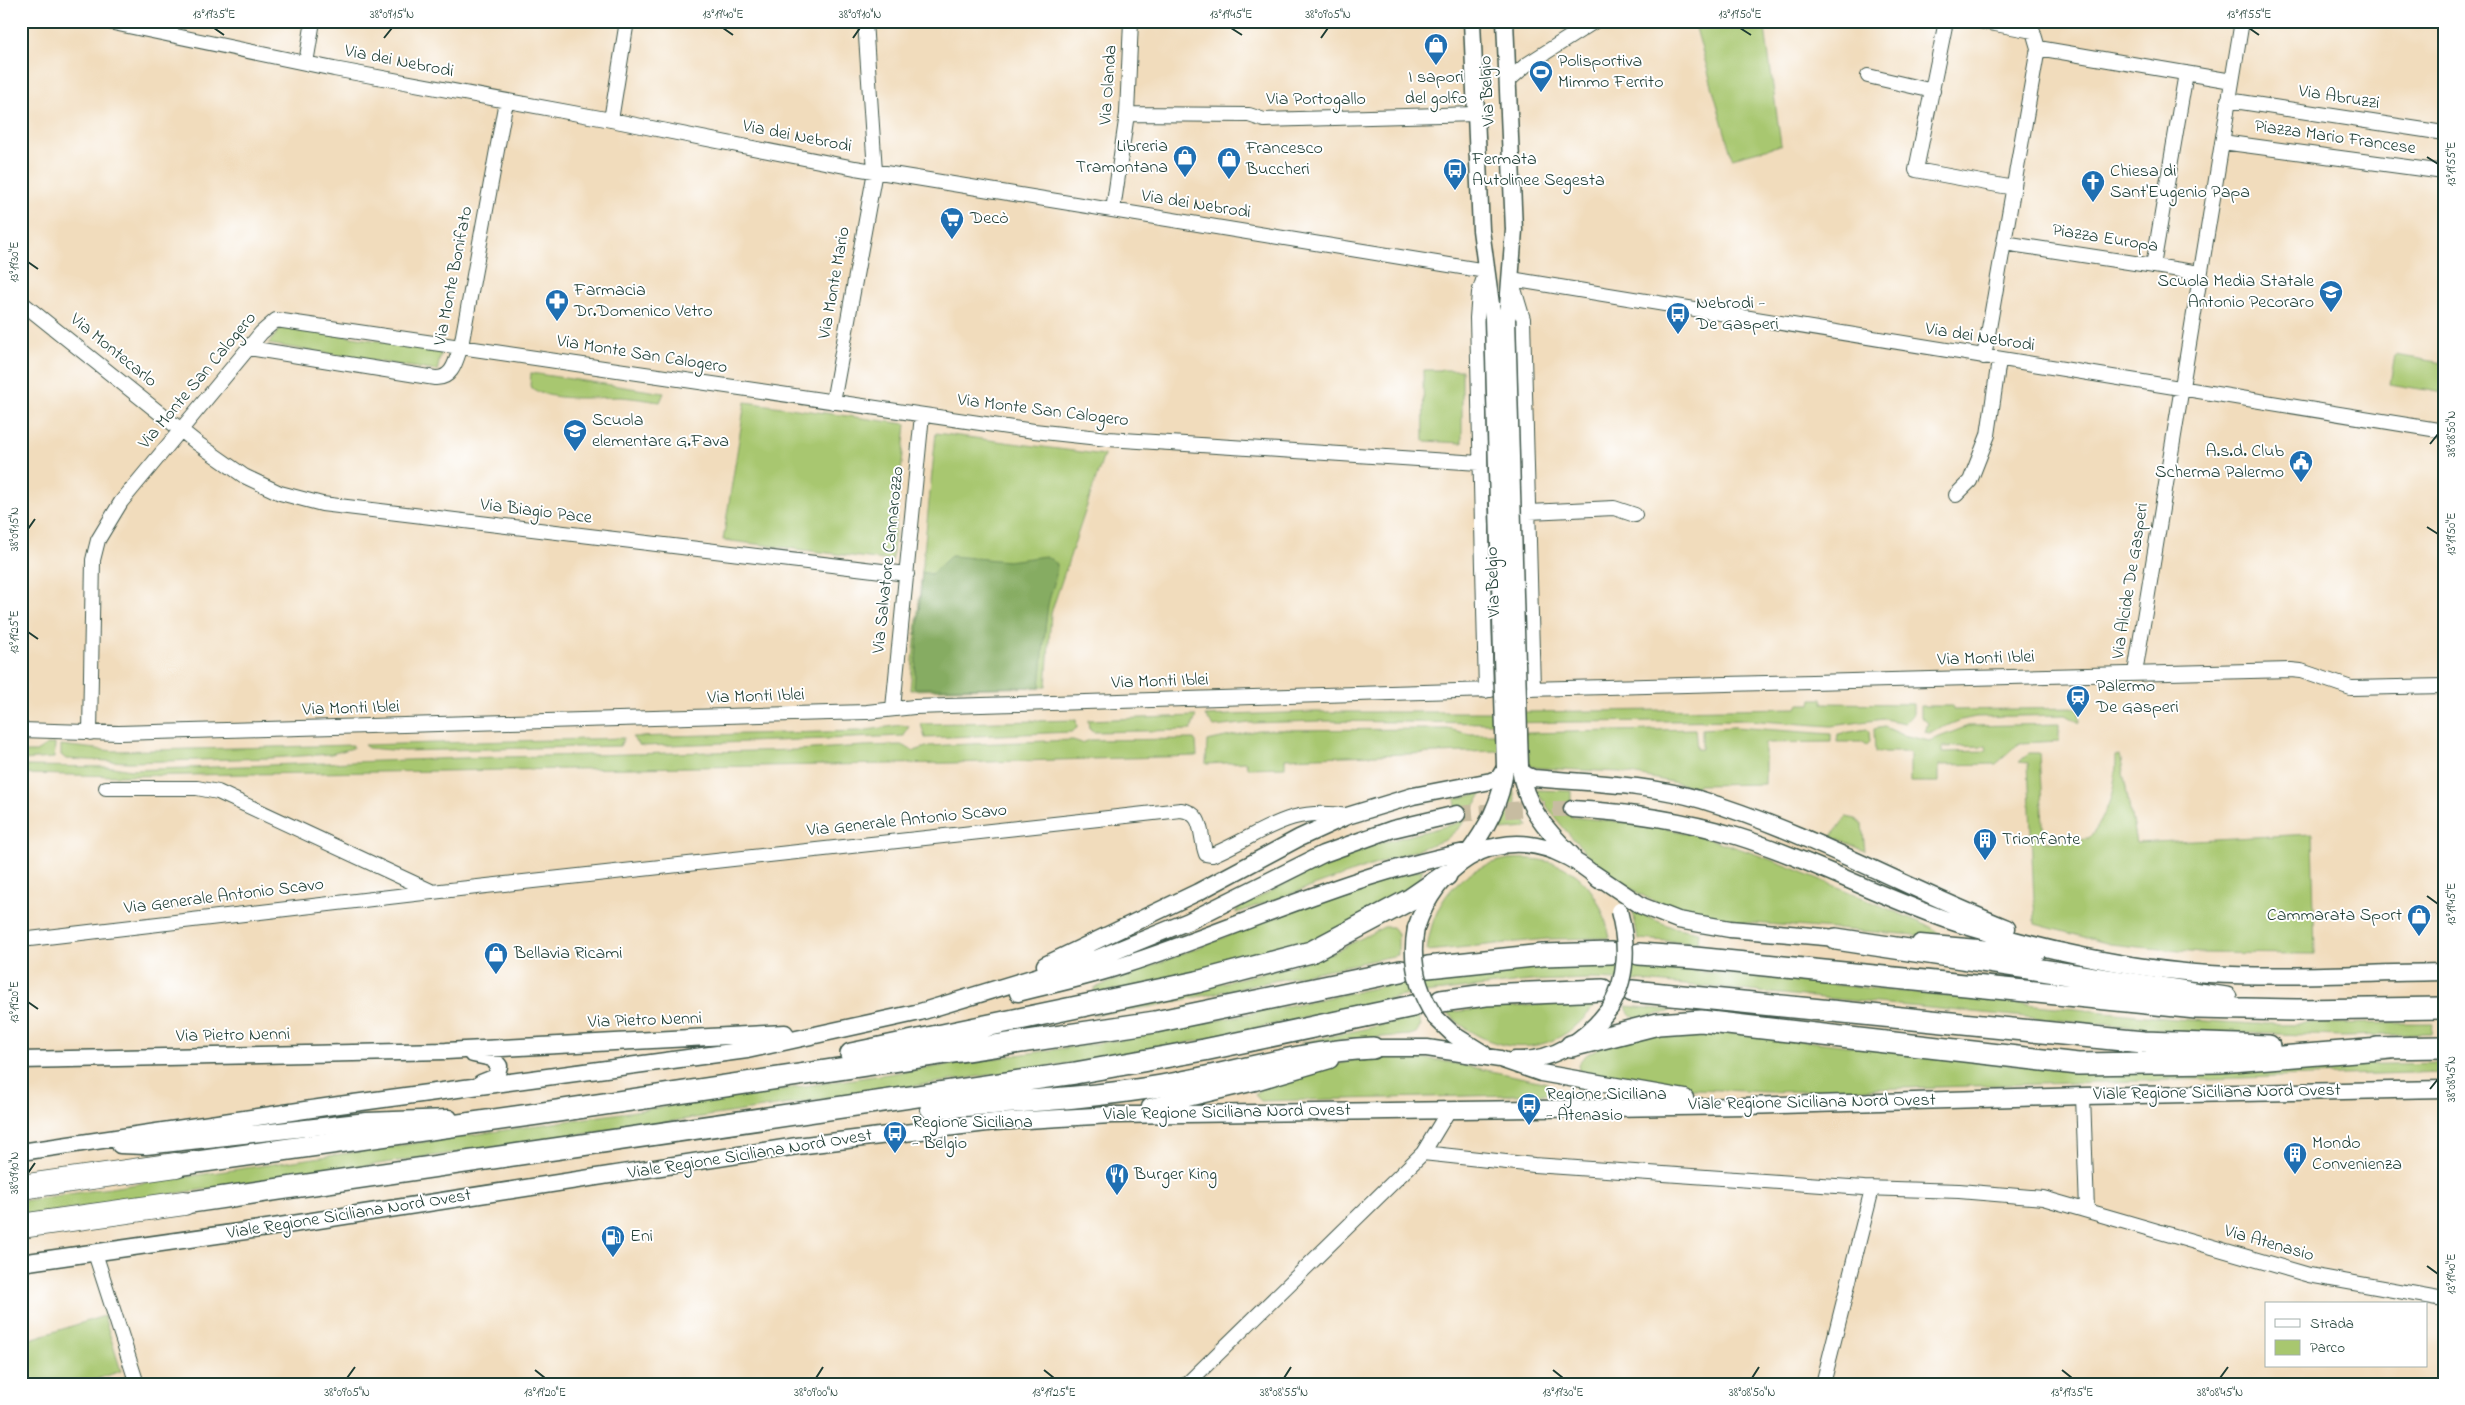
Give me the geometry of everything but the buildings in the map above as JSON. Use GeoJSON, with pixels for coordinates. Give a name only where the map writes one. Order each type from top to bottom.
{"type":"FeatureCollection","features":[{"type":"Feature","properties":{"kind":"highway"},"geometry":{"type":"LineString","coordinates":[[21,1187],[176,1165]]}},
{"type":"Feature","properties":{"kind":"highway"},"geometry":{"type":"LineString","coordinates":[[21,1226],[184,1203]]}},
{"type":"Feature","properties":{"kind":"main road"},"geometry":{"type":"LineString","coordinates":[[663,1095],[800,1064],[1197,982],[1302,955],[1327,946],[1379,918],[1459,863]]}},
{"type":"Feature","properties":{"kind":"main road"},"geometry":{"type":"LineString","coordinates":[[1836,939],[2192,992],[2298,1010]]}},
{"type":"Feature","properties":{"kind":"main road"},"geometry":{"type":"LineString","coordinates":[[1428,967],[1543,955],[1611,953]]}},
{"type":"Feature","properties":{"kind":"main road"},"geometry":{"type":"LineString","coordinates":[[1639,954],[2196,1008],[2298,1010],[2444,1008]]}},
{"type":"Feature","properties":{"kind":"main road"},"geometry":{"type":"LineString","coordinates":[[176,1165],[537,1114],[1155,1022],[1401,971]]}},
{"type":"Feature","properties":{"kind":"main road"},"geometry":{"type":"LineString","coordinates":[[1632,991],[2143,1042],[2392,1048],[2444,1047]]}},
{"type":"Feature","properties":{"kind":"main road"},"geometry":{"type":"LineString","coordinates":[[1438,1009],[1486,995],[1606,999]]}},
{"type":"Feature","properties":{"kind":"main road","name":"Viale Regione Siciliana Nord Ovest"},"geometry":{"type":"LineString","coordinates":[[184,1203],[1075,1074],[1204,1050],[1412,1006]]}},
{"type":"Feature","properties":{"kind":"main road"},"geometry":{"type":"LineString","coordinates":[[1571,1046],[1658,1024],[1701,1021],[2078,1064],[2220,1062],[2392,1048]]}},
{"type":"Feature","properties":{"kind":"main road"},"geometry":{"type":"LineString","coordinates":[[669,1133],[906,1110],[1120,1093],[1177,1084],[1308,1054],[1373,1048]]}},
{"type":"Feature","properties":{"kind":"street","name":"Via dei Nebrodi"},"geometry":{"type":"LineString","coordinates":[[104,21],[306,64],[875,171],[1486,272]]}},
{"type":"Feature","properties":{"kind":"street"},"geometry":{"type":"LineString","coordinates":[[306,64],[313,21]]}},
{"type":"Feature","properties":{"kind":"street"},"geometry":{"type":"LineString","coordinates":[[611,120],[626,21]]}},
{"type":"Feature","properties":{"kind":"street","name":"Via Monte Mario"},"geometry":{"type":"LineString","coordinates":[[833,402],[875,171],[876,147],[865,21]]}},
{"type":"Feature","properties":{"kind":"street","name":"Via Olanda"},"geometry":{"type":"LineString","coordinates":[[1113,210],[1127,114],[1132,21]]}},
{"type":"Feature","properties":{"kind":"street","name":"Via Belgio"},"geometry":{"type":"LineString","coordinates":[[1500,319],[1511,279],[1514,230],[1505,21]]}},
{"type":"Feature","properties":{"kind":"street"},"geometry":{"type":"LineString","coordinates":[[1508,81],[1526,66],[1595,21]]}},
{"type":"Feature","properties":{"kind":"street"},"geometry":{"type":"LineString","coordinates":[[1946,21],[1916,170],[2014,188]]}},
{"type":"Feature","properties":{"kind":"street"},"geometry":{"type":"LineString","coordinates":[[1979,21],[2033,31],[2038,48],[1984,357]]}},
{"type":"Feature","properties":{"kind":"street","name":"Via Alcide De Gasperi"},"geometry":{"type":"LineString","coordinates":[[2135,673],[2242,21]]}},
{"type":"Feature","properties":{"kind":"street","name":"Via Belgio"},"geometry":{"type":"LineString","coordinates":[[1473,22],[1481,230],[1486,272],[1500,319],[1512,768],[1496,806],[1459,863],[1426,903],[1416,928],[1414,940],[1415,966],[1424,998],[1438,1009],[1467,1045],[1500,1059]]}},
{"type":"Feature","properties":{"kind":"street"},"geometry":{"type":"LineString","coordinates":[[2038,48],[2232,81]]}},
{"type":"Feature","properties":{"kind":"street"},"geometry":{"type":"LineString","coordinates":[[2153,266],[2186,73]]}},
{"type":"Feature","properties":{"kind":"street"},"geometry":{"type":"LineString","coordinates":[[1868,76],[1933,91]]}},
{"type":"Feature","properties":{"kind":"street","name":"Via Abruzzi"},"geometry":{"type":"LineString","coordinates":[[2228,100],[2444,133]]}},
{"type":"Feature","properties":{"kind":"street","name":"Via Monte Bonifato"},"geometry":{"type":"LineString","coordinates":[[249,348],[442,379],[448,375],[455,366],[461,346],[506,101]]}},
{"type":"Feature","properties":{"kind":"street","name":"Via Portogallo"},"geometry":{"type":"LineString","coordinates":[[1127,114],[1249,115],[1264,120],[1476,114]]}},
{"type":"Feature","properties":{"kind":"street","name":"Piazza Mario Francese"},"geometry":{"type":"LineString","coordinates":[[2222,142],[2444,172]]}},
{"type":"Feature","properties":{"kind":"street","name":"Piazza Europa"},"geometry":{"type":"LineString","coordinates":[[2004,243],[2200,273]]}},
{"type":"Feature","properties":{"kind":"street","name":"Via Belgio"},"geometry":{"type":"LineString","coordinates":[[1486,272],[1479,293],[1477,318],[1479,463],[1488,691]]}},
{"type":"Feature","properties":{"kind":"street","name":"Via dei Nebrodi"},"geometry":{"type":"LineString","coordinates":[[1511,279],[2444,431]]}},
{"type":"Feature","properties":{"kind":"street","name":"Via Belgio"},"geometry":{"type":"LineString","coordinates":[[1511,279],[1523,319],[1529,512],[1530,689]]}},
{"type":"Feature","properties":{"kind":"street","name":"Via Montecarlo"},"geometry":{"type":"LineString","coordinates":[[21,302],[181,430]]}},
{"type":"Feature","properties":{"kind":"street","name":"Via Monte San Calogero"},"geometry":{"type":"LineString","coordinates":[[90,733],[93,568],[98,540],[121,502],[249,348],[270,324],[281,320],[922,415],[1108,439],[1479,463]]}},
{"type":"Feature","properties":{"kind":"street"},"geometry":{"type":"LineString","coordinates":[[1956,495],[1970,481],[1988,435],[1999,360]]}},
{"type":"Feature","properties":{"kind":"street","name":"Via Salvatore Cannarozzo"},"geometry":{"type":"LineString","coordinates":[[894,708],[922,415]]}},
{"type":"Feature","properties":{"kind":"street","name":"Via Biagio Pace"},"geometry":{"type":"LineString","coordinates":[[181,430],[221,460],[261,486],[293,498],[322,504],[907,574]]}},
{"type":"Feature","properties":{"kind":"street"},"geometry":{"type":"LineString","coordinates":[[1529,512],[1614,508],[1635,515]]}},
{"type":"Feature","properties":{"kind":"street","name":"Via Monti Iblei"},"geometry":{"type":"LineString","coordinates":[[1530,689],[2291,670],[2312,674],[2351,688],[2444,686]]}},
{"type":"Feature","properties":{"kind":"street","name":"Via Monti Iblei"},"geometry":{"type":"LineString","coordinates":[[21,730],[90,733],[847,713],[894,708],[1488,691]]}},
{"type":"Feature","properties":{"kind":"street"},"geometry":{"type":"LineString","coordinates":[[999,988],[1198,892],[1299,838],[1347,816],[1413,796],[1491,781],[1499,778],[1512,768],[1533,778],[1662,791],[1701,800],[1746,815],[1840,853],[1997,924],[2064,950]]}},
{"type":"Feature","properties":{"kind":"street","name":"Via Belgio"},"geometry":{"type":"LineString","coordinates":[[1512,768],[1536,815],[1554,837],[1586,868]]}},
{"type":"Feature","properties":{"kind":"street"},"geometry":{"type":"LineString","coordinates":[[106,788],[197,788],[218,792],[432,892]]}},
{"type":"Feature","properties":{"kind":"street"},"geometry":{"type":"LineString","coordinates":[[1572,808],[1637,814],[1705,827],[1766,847],[1955,922],[2119,962]]}},
{"type":"Feature","properties":{"kind":"street","name":"Via Generale Antonio Scavo"},"geometry":{"type":"LineString","coordinates":[[21,940],[432,892],[1181,810],[1190,811],[1197,816],[1206,854],[1212,855],[1287,818],[1306,813],[1324,812],[1347,816]]}},
{"type":"Feature","properties":{"kind":"street"},"geometry":{"type":"LineString","coordinates":[[920,1012],[1098,958],[1162,933],[1293,868],[1361,839],[1457,814]]}},
{"type":"Feature","properties":{"kind":"street"},"geometry":{"type":"LineString","coordinates":[[21,1152],[729,1052],[845,1029],[1087,977],[1309,896],[1421,860],[1459,863],[1502,846],[1536,846],[1565,855],[1642,906],[1678,920],[1730,929],[1836,939],[1981,947],[2208,974],[2280,976],[2444,972]]}},
{"type":"Feature","properties":{"kind":"street"},"geometry":{"type":"LineString","coordinates":[[1111,1115],[1255,1082],[1373,1048],[1427,1048],[1500,1059],[1521,1060],[1539,1058],[1571,1046],[1586,1036],[1606,999],[1622,983],[1625,964],[1625,938],[1619,911],[1606,888],[1586,868]]}},
{"type":"Feature","properties":{"kind":"street","name":"Via Pietro Nenni"},"geometry":{"type":"LineString","coordinates":[[21,1060],[446,1051],[722,1038],[845,1029]]}},
{"type":"Feature","properties":{"kind":"street","name":"Via Pietro Nenni"},"geometry":{"type":"LineString","coordinates":[[446,1051],[488,1056],[494,1059],[499,1066],[498,1074],[493,1079],[459,1089]]}},
{"type":"Feature","properties":{"kind":"street"},"geometry":{"type":"LineString","coordinates":[[1500,1059],[1541,1073],[1584,1082],[1659,1095],[1746,1106]]}},
{"type":"Feature","properties":{"kind":"street"},"geometry":{"type":"LineString","coordinates":[[2381,1089],[2444,1081]]}},
{"type":"Feature","properties":{"kind":"street","name":"Viale Regione Siciliana Nord Ovest"},"geometry":{"type":"LineString","coordinates":[[21,1263],[797,1146],[986,1123],[1111,1115],[1746,1106],[2381,1089],[2444,1090]]}},
{"type":"Feature","properties":{"kind":"street"},"geometry":{"type":"LineString","coordinates":[[2083,1096],[2087,1210]]}},
{"type":"Feature","properties":{"kind":"street"},"geometry":{"type":"LineString","coordinates":[[1187,1384],[1423,1153],[1449,1110]]}},
{"type":"Feature","properties":{"kind":"street"},"geometry":{"type":"LineString","coordinates":[[81,1143],[146,1146],[392,1119],[537,1114]]}},
{"type":"Feature","properties":{"kind":"street","name":"Via Atenasio"},"geometry":{"type":"LineString","coordinates":[[1423,1153],[1534,1165],[1872,1189],[1959,1191],[2042,1198],[2309,1275],[2444,1298]]}},
{"type":"Feature","properties":{"kind":"street"},"geometry":{"type":"LineString","coordinates":[[1823,1384],[1872,1189]]}},
{"type":"Feature","properties":{"kind":"street"},"geometry":{"type":"LineString","coordinates":[[95,1253],[137,1384]]}},
{"type":"Feature","properties":{"kind":"green space"},"geometry":{"type":"Polygon","coordinates":[[[1694,21],[1764,21],[1781,145],[1732,158],[1694,21]]]}},
{"type":"Feature","properties":{"kind":"green space"},"geometry":{"type":"Polygon","coordinates":[[[282,327],[442,350],[437,371],[268,344],[282,327]]]}},
{"type":"Feature","properties":{"kind":"green space"},"geometry":{"type":"Polygon","coordinates":[[[2395,355],[2444,363],[2444,393],[2390,384],[2395,355]]]}},
{"type":"Feature","properties":{"kind":"green space"},"geometry":{"type":"Polygon","coordinates":[[[1423,370],[1462,370],[1462,443],[1424,441],[1423,370]]]}},
{"type":"Feature","properties":{"kind":"green space"},"geometry":{"type":"Polygon","coordinates":[[[531,373],[664,393],[660,402],[621,397],[560,397],[547,395],[530,386],[531,373]]]}},
{"type":"Feature","properties":{"kind":"green space"},"geometry":{"type":"Polygon","coordinates":[[[745,402],[906,424],[892,561],[723,540],[745,402]]]}},
{"type":"Feature","properties":{"kind":"green space"},"geometry":{"type":"Polygon","coordinates":[[[936,433],[1104,455],[1051,613],[1046,687],[910,690],[936,433]]]}},
{"type":"Feature","properties":{"kind":"green space"},"geometry":{"type":"Polygon","coordinates":[[[951,556],[1008,561],[1046,556],[1057,564],[1045,625],[1040,687],[914,688],[922,572],[931,574],[951,556]]]}},
{"type":"Feature","properties":{"kind":"green space"},"geometry":{"type":"Polygon","coordinates":[[[1812,699],[1822,699],[1822,703],[1913,704],[1913,714],[1905,723],[1884,719],[1831,726],[1747,720],[1492,723],[1320,721],[1250,723],[1214,727],[1205,716],[1313,712],[1526,712],[1797,708],[1799,704],[1811,704],[1812,699]]]}},
{"type":"Feature","properties":{"kind":"green space"},"geometry":{"type":"Polygon","coordinates":[[[1921,706],[1952,706],[1953,710],[2079,708],[2080,723],[2066,715],[1976,717],[1961,720],[1929,733],[1925,732],[1928,723],[1921,717],[1921,706]]]}},
{"type":"Feature","properties":{"kind":"green space"},"geometry":{"type":"Polygon","coordinates":[[[1196,716],[1191,730],[1094,732],[1089,729],[1088,720],[1196,716]]]}},
{"type":"Feature","properties":{"kind":"green space"},"geometry":{"type":"Polygon","coordinates":[[[1076,720],[1077,728],[1071,732],[925,738],[921,724],[1076,720]]]}},
{"type":"Feature","properties":{"kind":"green space"},"geometry":{"type":"Polygon","coordinates":[[[2059,724],[2059,741],[2020,743],[1996,764],[1939,765],[1939,782],[1910,782],[1910,752],[1875,752],[1874,729],[1885,727],[1903,735],[1929,741],[1968,726],[2059,724]],[[1986,746],[1942,747],[1942,752],[1987,751],[1986,746]]]}},
{"type":"Feature","properties":{"kind":"green space"},"geometry":{"type":"Polygon","coordinates":[[[901,725],[909,726],[904,736],[644,746],[639,745],[632,737],[860,731],[901,725]]]}},
{"type":"Feature","properties":{"kind":"green space"},"geometry":{"type":"Polygon","coordinates":[[[1734,727],[1831,734],[1831,742],[1765,743],[1765,784],[1698,785],[1697,787],[1621,772],[1539,768],[1530,766],[1527,750],[1285,758],[1285,767],[1247,768],[1246,762],[1206,764],[1207,741],[1259,730],[1448,729],[1470,734],[1491,734],[1695,729],[1697,749],[1702,749],[1702,729],[1734,727]]]}},
{"type":"Feature","properties":{"kind":"green space"},"geometry":{"type":"Polygon","coordinates":[[[1867,729],[1870,742],[1867,745],[1863,742],[1837,742],[1838,734],[1867,729]]]}},
{"type":"Feature","properties":{"kind":"green space"},"geometry":{"type":"Polygon","coordinates":[[[624,738],[620,746],[404,751],[368,748],[364,745],[624,738]]]}},
{"type":"Feature","properties":{"kind":"green space"},"geometry":{"type":"Polygon","coordinates":[[[1194,739],[1197,756],[951,763],[123,776],[21,774],[21,766],[113,767],[131,770],[463,758],[796,750],[901,745],[914,751],[929,746],[948,745],[1073,740],[1082,743],[1090,740],[1194,739]]]}},
{"type":"Feature","properties":{"kind":"green space"},"geometry":{"type":"Polygon","coordinates":[[[49,744],[55,744],[54,758],[21,760],[21,752],[36,752],[49,744]]]}},
{"type":"Feature","properties":{"kind":"green space"},"geometry":{"type":"Polygon","coordinates":[[[61,745],[113,751],[353,745],[353,748],[331,754],[270,758],[129,762],[66,759],[61,755],[61,745]]]}},
{"type":"Feature","properties":{"kind":"green space"},"geometry":{"type":"Polygon","coordinates":[[[2029,753],[2039,753],[2044,842],[2089,839],[2102,820],[2110,800],[2115,779],[2116,756],[2120,755],[2136,843],[2312,834],[2315,954],[2200,953],[2110,944],[2035,924],[2028,763],[2019,762],[2029,753]]]}},
{"type":"Feature","properties":{"kind":"green space"},"geometry":{"type":"Polygon","coordinates":[[[1512,784],[1516,803],[1528,826],[1526,828],[1501,830],[1498,824],[1512,784]]]}},
{"type":"Feature","properties":{"kind":"green space"},"geometry":{"type":"Polygon","coordinates":[[[1536,790],[1571,791],[1571,817],[1670,829],[1761,856],[1931,927],[1943,937],[1738,922],[1679,912],[1650,900],[1630,888],[1594,860],[1563,827],[1536,790]]]}},
{"type":"Feature","properties":{"kind":"green space"},"geometry":{"type":"Polygon","coordinates":[[[1483,793],[1460,827],[1445,840],[1236,913],[1237,909],[1319,866],[1372,845],[1458,823],[1455,799],[1483,793]]]}},
{"type":"Feature","properties":{"kind":"green space"},"geometry":{"type":"Polygon","coordinates":[[[1846,817],[1856,819],[1862,824],[1865,851],[1832,836],[1846,817]]]}},
{"type":"Feature","properties":{"kind":"green space"},"geometry":{"type":"Polygon","coordinates":[[[1509,859],[1530,859],[1548,862],[1564,867],[1577,876],[1588,887],[1597,901],[1605,918],[1610,938],[1547,939],[1427,951],[1435,917],[1442,902],[1451,890],[1462,879],[1476,870],[1491,863],[1509,859]]]}},
{"type":"Feature","properties":{"kind":"green space"},"geometry":{"type":"Polygon","coordinates":[[[1423,869],[1419,880],[1409,888],[1324,939],[1198,974],[1095,994],[1094,988],[1257,924],[1339,894],[1423,869]]]}},
{"type":"Feature","properties":{"kind":"green space"},"geometry":{"type":"Polygon","coordinates":[[[1633,911],[1672,927],[1699,932],[1698,943],[1638,939],[1633,911]]]}},
{"type":"Feature","properties":{"kind":"green space"},"geometry":{"type":"Polygon","coordinates":[[[1384,927],[1392,927],[1398,934],[1398,955],[1149,1007],[1092,1015],[1294,965],[1332,953],[1384,927]]]}},
{"type":"Feature","properties":{"kind":"green space"},"geometry":{"type":"Polygon","coordinates":[[[1592,965],[1638,966],[1727,974],[2175,1019],[2254,1024],[2433,1023],[2432,1034],[2343,1036],[2174,1031],[1643,981],[1592,979],[1530,981],[1408,995],[1197,1041],[1093,1060],[21,1216],[21,1201],[1126,1039],[1403,982],[1530,968],[1592,965]]]}},
{"type":"Feature","properties":{"kind":"green space"},"geometry":{"type":"Polygon","coordinates":[[[1596,1003],[1581,1022],[1563,1035],[1544,1043],[1524,1046],[1504,1045],[1484,1038],[1465,1027],[1447,1012],[1550,1004],[1596,1003]]]}},
{"type":"Feature","properties":{"kind":"green space"},"geometry":{"type":"Polygon","coordinates":[[[1626,1006],[1671,1010],[1638,1018],[1630,1014],[1626,1006]]]}},
{"type":"Feature","properties":{"kind":"green space"},"geometry":{"type":"Polygon","coordinates":[[[1418,1017],[1421,1026],[1416,1033],[1410,1035],[1300,1043],[1418,1017]]]}},
{"type":"Feature","properties":{"kind":"green space"},"geometry":{"type":"Polygon","coordinates":[[[1699,1029],[2061,1070],[2444,1063],[2444,1072],[1768,1092],[1672,1088],[1579,1071],[1578,1064],[1587,1055],[1615,1042],[1652,1034],[1699,1029]]]}},
{"type":"Feature","properties":{"kind":"green space"},"geometry":{"type":"Polygon","coordinates":[[[1396,1056],[1438,1060],[1548,1083],[1549,1094],[1261,1101],[1255,1095],[1260,1089],[1356,1059],[1396,1056]]]}},
{"type":"Feature","properties":{"kind":"green space"},"geometry":{"type":"Polygon","coordinates":[[[104,1316],[121,1371],[82,1384],[21,1384],[21,1342],[104,1316]]]}},
{"type":"Feature","properties":{"kind":"tunnel"},"geometry":{"type":"LineString","coordinates":[[1457,814],[1523,809],[1572,809]]}},
{"type":"Feature","properties":{"kind":"place","name":"I sapori del golfo"},"geometry":{"type":"Point","coordinates":[1436,66]}},
{"type":"Feature","properties":{"kind":"place","name":"Polisportiva Mimmo Ferrito"},"geometry":{"type":"Point","coordinates":[1541,93]}},
{"type":"Feature","properties":{"kind":"place","name":"Libreria Tramontana"},"geometry":{"type":"Point","coordinates":[1185,178]}},
{"type":"Feature","properties":{"kind":"place","name":"Francesco Buccheri"},"geometry":{"type":"Point","coordinates":[1229,180]}},
{"type":"Feature","properties":{"kind":"place","name":"Fermata Autolinee Segesta"},"geometry":{"type":"Point","coordinates":[1455,191]}},
{"type":"Feature","properties":{"kind":"place","name":"Chiesa di Sant'Eugenio Papa"},"geometry":{"type":"Point","coordinates":[2093,203]}},
{"type":"Feature","properties":{"kind":"place","name":"Decò"},"geometry":{"type":"Point","coordinates":[952,240]}},
{"type":"Feature","properties":{"kind":"place","name":"Scuola Media Statale Antonio Pecoraro"},"geometry":{"type":"Point","coordinates":[2331,313]}},
{"type":"Feature","properties":{"kind":"place","name":"Farmacia Dr.Domenico Vetro"},"geometry":{"type":"Point","coordinates":[557,322]}},
{"type":"Feature","properties":{"kind":"place","name":"Nebrodi - De Gasperi"},"geometry":{"type":"Point","coordinates":[1678,335]}},
{"type":"Feature","properties":{"kind":"place","name":"Scuola elementare G.Fava"},"geometry":{"type":"Point","coordinates":[575,452]}},
{"type":"Feature","properties":{"kind":"place","name":"A.s.d. Club Scherma Palermo"},"geometry":{"type":"Point","coordinates":[2301,483]}},
{"type":"Feature","properties":{"kind":"place","name":"Palermo De Gasperi"},"geometry":{"type":"Point","coordinates":[2078,718]}},
{"type":"Feature","properties":{"kind":"place","name":"Trionfante"},"geometry":{"type":"Point","coordinates":[1985,861]}},
{"type":"Feature","properties":{"kind":"place","name":"Cammarata Sport"},"geometry":{"type":"Point","coordinates":[2419,937]}},
{"type":"Feature","properties":{"kind":"place","name":"Bellavia Ricami"},"geometry":{"type":"Point","coordinates":[496,975]}},
{"type":"Feature","properties":{"kind":"place","name":"Regione Siciliana - Atenasio"},"geometry":{"type":"Point","coordinates":[1529,1126]}},
{"type":"Feature","properties":{"kind":"place","name":"Regione Siciliana - Belgio"},"geometry":{"type":"Point","coordinates":[895,1154]}},
{"type":"Feature","properties":{"kind":"place","name":"Mondo Convenienza"},"geometry":{"type":"Point","coordinates":[2295,1175]}},
{"type":"Feature","properties":{"kind":"place","name":"Burger King"},"geometry":{"type":"Point","coordinates":[1117,1196]}},
{"type":"Feature","properties":{"kind":"place","name":"Eni"},"geometry":{"type":"Point","coordinates":[613,1258]}}]}
